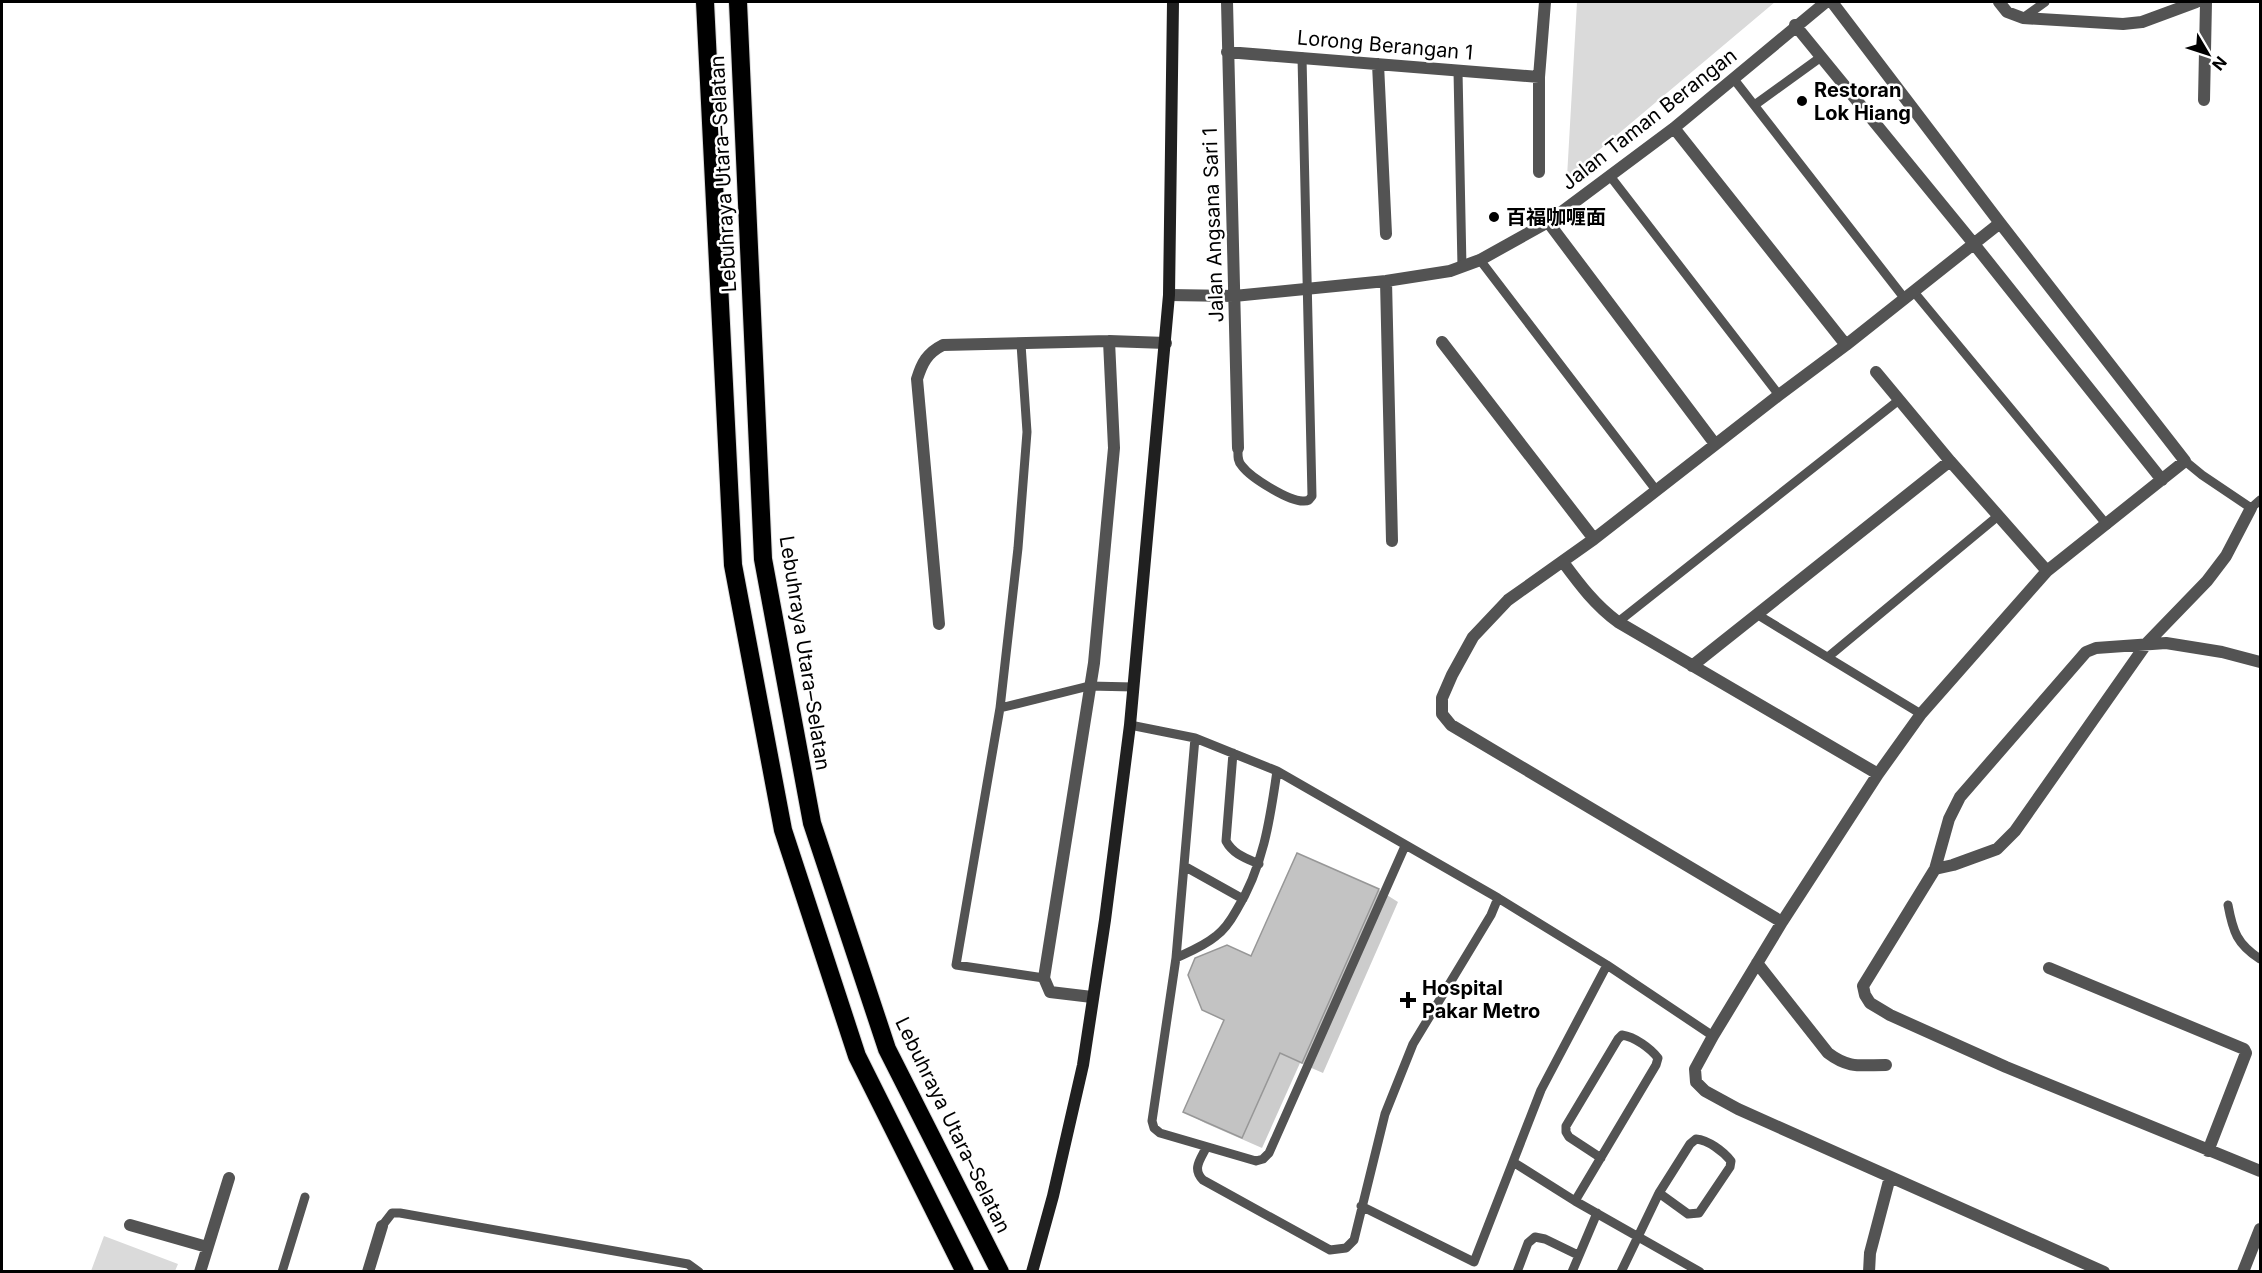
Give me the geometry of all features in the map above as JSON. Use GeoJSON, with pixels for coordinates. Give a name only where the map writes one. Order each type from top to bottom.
{"type":"FeatureCollection","features":[{"type":"Feature","properties":{"kind":"highway","name":"Lebuhraya Utara–Selatan"},"geometry":{"type":"LineString","coordinates":[[705,2],[733,565],[783,830],[857,1056],[965,1272]]}},
{"type":"Feature","properties":{"kind":"highway","name":"Lebuhraya Utara–Selatan"},"geometry":{"type":"LineString","coordinates":[[738,2],[763,560],[812,823],[886,1049],[1000,1272]]}},
{"type":"Feature","properties":{"kind":"main road"},"geometry":{"type":"LineString","coordinates":[[1032,1272],[1068,1134],[1083,1065],[1130,725],[1169,295],[1173,2]]}},
{"type":"Feature","properties":{"kind":"street","name":"Jalan Angsana Sari 1"},"geometry":{"type":"LineString","coordinates":[[1227,2],[1238,448]]}},
{"type":"Feature","properties":{"kind":"street"},"geometry":{"type":"LineString","coordinates":[[1539,172],[1539,78],[1545,2]]}},
{"type":"Feature","properties":{"kind":"street","name":"Jalan Taman Berangan"},"geometry":{"type":"LineString","coordinates":[[1169,295],[1234,296],[1386,281],[1450,271],[1480,260],[1548,222],[1610,176],[1674,128],[1795,25],[1826,2]]}},
{"type":"Feature","properties":{"kind":"street"},"geometry":{"type":"LineString","coordinates":[[1832,2],[2185,461],[2046,571],[1921,714],[1878,774],[1782,922],[1713,1036],[1695,1070],[1696,1082],[1705,1091],[1738,1109],[2104,1272]]}},
{"type":"Feature","properties":{"kind":"street"},"geometry":{"type":"LineString","coordinates":[[1999,2],[2007,12],[2023,18],[2123,24],[2142,22],[2196,2]]}},
{"type":"Feature","properties":{"kind":"street"},"geometry":{"type":"LineString","coordinates":[[2204,100],[2206,2]]}},
{"type":"Feature","properties":{"kind":"street"},"geometry":{"type":"LineString","coordinates":[[1795,25],[1974,244],[2162,480]]}},
{"type":"Feature","properties":{"kind":"street","name":"Lorong Berangan 1"},"geometry":{"type":"LineString","coordinates":[[1227,52],[1539,78]]}},
{"type":"Feature","properties":{"kind":"street"},"geometry":{"type":"LineString","coordinates":[[1378,64],[1386,234]]}},
{"type":"Feature","properties":{"kind":"street"},"geometry":{"type":"LineString","coordinates":[[1674,128],[1846,345]]}},
{"type":"Feature","properties":{"kind":"street"},"geometry":{"type":"LineString","coordinates":[[1548,222],[1715,444]]}},
{"type":"Feature","properties":{"kind":"street"},"geometry":{"type":"LineString","coordinates":[[1782,922],[1451,725],[1442,714],[1442,698],[1473,637],[1509,600],[1594,539],[2000,223]]}},
{"type":"Feature","properties":{"kind":"street"},"geometry":{"type":"LineString","coordinates":[[1386,281],[1392,541]]}},
{"type":"Feature","properties":{"kind":"street"},"geometry":{"type":"LineString","coordinates":[[1092,997],[1050,992],[1044,978],[1094,663],[1114,447],[1109,341]]}},
{"type":"Feature","properties":{"kind":"street"},"geometry":{"type":"LineString","coordinates":[[939,624],[916,379],[931,351],[943,345],[1109,341],[1166,343]]}},
{"type":"Feature","properties":{"kind":"street"},"geometry":{"type":"LineString","coordinates":[[1442,342],[1594,539]]}},
{"type":"Feature","properties":{"kind":"street"},"geometry":{"type":"LineString","coordinates":[[1876,372],[2046,571]]}},
{"type":"Feature","properties":{"kind":"street"},"geometry":{"type":"LineString","coordinates":[[1692,666],[1950,461]]}},
{"type":"Feature","properties":{"kind":"street"},"geometry":{"type":"LineString","coordinates":[[1935,869],[1953,866],[1997,849],[2007,841],[2147,643],[2207,581],[2226,556],[2256,504]]}},
{"type":"Feature","properties":{"kind":"street"},"geometry":{"type":"LineString","coordinates":[[1563,562],[1586,594],[1618,622],[1878,774]]}},
{"type":"Feature","properties":{"kind":"street"},"geometry":{"type":"LineString","coordinates":[[2260,662],[2222,652],[2166,643],[2096,648],[2086,652],[1960,797],[1949,819],[1935,869],[1863,986],[1870,1003],[1890,1015],[2006,1067],[2260,1171]]}},
{"type":"Feature","properties":{"kind":"street"},"geometry":{"type":"LineString","coordinates":[[1757,963],[1828,1053],[1841,1062],[1854,1065],[1886,1065]]}},
{"type":"Feature","properties":{"kind":"street"},"geometry":{"type":"LineString","coordinates":[[2049,968],[2244,1049],[2246,1053],[2208,1151]]}},
{"type":"Feature","properties":{"kind":"street"},"geometry":{"type":"LineString","coordinates":[[1869,1272],[1870,1253],[1890,1177]]}},
{"type":"Feature","properties":{"kind":"street"},"geometry":{"type":"LineString","coordinates":[[200,1272],[229,1178]]}},
{"type":"Feature","properties":{"kind":"street"},"geometry":{"type":"LineString","coordinates":[[130,1225],[207,1247]]}},
{"type":"Feature","properties":{"kind":"street"},"geometry":{"type":"LineString","coordinates":[[368,1272],[382,1226]]}},
{"type":"Feature","properties":{"kind":"street"},"geometry":{"type":"LineString","coordinates":[[2243,1272],[2260,1229]]}},
{"type":"Feature","properties":{"kind":"lane"},"geometry":{"type":"LineString","coordinates":[[2023,18],[2045,2]]}},
{"type":"Feature","properties":{"kind":"lane"},"geometry":{"type":"LineString","coordinates":[[1238,448],[1240,464],[1254,477],[1288,497],[1303,502],[1308,501],[1312,496],[1302,57]]}},
{"type":"Feature","properties":{"kind":"lane"},"geometry":{"type":"LineString","coordinates":[[1756,104],[1821,57]]}},
{"type":"Feature","properties":{"kind":"lane"},"geometry":{"type":"LineString","coordinates":[[1458,71],[1462,267]]}},
{"type":"Feature","properties":{"kind":"lane"},"geometry":{"type":"LineString","coordinates":[[1733,78],[1909,296],[2107,525]]}},
{"type":"Feature","properties":{"kind":"lane"},"geometry":{"type":"LineString","coordinates":[[1610,176],[1779,394]]}},
{"type":"Feature","properties":{"kind":"lane"},"geometry":{"type":"LineString","coordinates":[[1480,260],[1656,490]]}},
{"type":"Feature","properties":{"kind":"lane"},"geometry":{"type":"LineString","coordinates":[[1021,344],[1027,432],[1024,483],[1000,708],[956,965],[1044,978]]}},
{"type":"Feature","properties":{"kind":"lane"},"geometry":{"type":"LineString","coordinates":[[1618,622],[1899,400]]}},
{"type":"Feature","properties":{"kind":"lane"},"geometry":{"type":"LineString","coordinates":[[2185,461],[2202,475],[2256,504]]}},
{"type":"Feature","properties":{"kind":"lane"},"geometry":{"type":"LineString","coordinates":[[1828,657],[1998,516]]}},
{"type":"Feature","properties":{"kind":"lane"},"geometry":{"type":"LineString","coordinates":[[1758,615],[1921,714]]}},
{"type":"Feature","properties":{"kind":"lane"},"geometry":{"type":"LineString","coordinates":[[1000,708],[1089,686],[1134,687]]}},
{"type":"Feature","properties":{"kind":"lane"},"geometry":{"type":"LineString","coordinates":[[1130,725],[1195,738],[1277,771],[1498,898],[1606,965],[1713,1036]]}},
{"type":"Feature","properties":{"kind":"lane"},"geometry":{"type":"LineString","coordinates":[[1195,738],[1176,958],[1152,1121],[1154,1128],[1160,1133],[1256,1161],[1263,1159],[1269,1153],[1405,846]]}},
{"type":"Feature","properties":{"kind":"lane"},"geometry":{"type":"LineString","coordinates":[[1233,753],[1226,841],[1230,849],[1238,855],[1259,864]]}},
{"type":"Feature","properties":{"kind":"lane"},"geometry":{"type":"LineString","coordinates":[[1176,958],[1217,936],[1243,900],[1259,864],[1277,771]]}},
{"type":"Feature","properties":{"kind":"lane"},"geometry":{"type":"LineString","coordinates":[[1184,866],[1243,900]]}},
{"type":"Feature","properties":{"kind":"lane"},"geometry":{"type":"LineString","coordinates":[[1206,1148],[1196,1168],[1203,1180],[1330,1250],[1346,1248],[1354,1240],[1385,1114],[1413,1044],[1491,915],[1498,898]]}},
{"type":"Feature","properties":{"kind":"lane"},"geometry":{"type":"LineString","coordinates":[[2228,905],[2232,928],[2237,939],[2260,959]]}},
{"type":"Feature","properties":{"kind":"lane"},"geometry":{"type":"LineString","coordinates":[[1361,1206],[1474,1262],[1541,1090],[1606,965]]}},
{"type":"Feature","properties":{"kind":"lane"},"geometry":{"type":"LineString","coordinates":[[1575,1201],[1601,1158],[1656,1065],[1658,1058],[1629,1036],[1622,1035],[1618,1039],[1566,1126],[1569,1137],[1601,1158]]}},
{"type":"Feature","properties":{"kind":"lane"},"geometry":{"type":"LineString","coordinates":[[1621,1272],[1659,1193],[1690,1144],[1696,1139],[1703,1140],[1727,1155],[1731,1161],[1730,1167],[1699,1213],[1688,1214],[1659,1193]]}},
{"type":"Feature","properties":{"kind":"lane"},"geometry":{"type":"LineString","coordinates":[[1513,1162],[1575,1201],[1700,1272]]}},
{"type":"Feature","properties":{"kind":"lane"},"geometry":{"type":"LineString","coordinates":[[282,1272],[305,1197]]}},
{"type":"Feature","properties":{"kind":"lane"},"geometry":{"type":"LineString","coordinates":[[382,1226],[392,1213],[400,1213],[688,1264],[699,1272]]}},
{"type":"Feature","properties":{"kind":"lane"},"geometry":{"type":"LineString","coordinates":[[1572,1272],[1598,1213]]}},
{"type":"Feature","properties":{"kind":"lane"},"geometry":{"type":"LineString","coordinates":[[1517,1272],[1528,1243],[1535,1237],[1545,1239],[1578,1255]]}},
{"type":"Feature","properties":{"kind":"shaded area"},"geometry":{"type":"Polygon","coordinates":[[[1577,2],[1775,2],[1567,177],[1577,2]]]}},
{"type":"Feature","properties":{"kind":"shaded area"},"geometry":{"type":"Polygon","coordinates":[[[104,1236],[178,1264],[175,1271],[91,1271],[104,1236]]]}},
{"type":"Feature","properties":{"kind":"building"},"geometry":{"type":"Polygon","coordinates":[[[1297,853],[1379,889],[1302,1063],[1280,1053],[1242,1138],[1183,1112],[1224,1020],[1202,1010],[1188,975],[1195,958],[1227,945],[1251,956],[1297,853]]]}},
{"type":"Feature","properties":{"kind":"place","name":"Restoran Lok Hiang"},"geometry":{"type":"Point","coordinates":[1802,101]}},
{"type":"Feature","properties":{"kind":"place","name":"百福咖喱面"},"geometry":{"type":"Point","coordinates":[1494,217]}},
{"type":"Feature","properties":{"kind":"place","name":"Hospital Pakar Metro"},"geometry":{"type":"Point","coordinates":[1408,1000]}}]}
